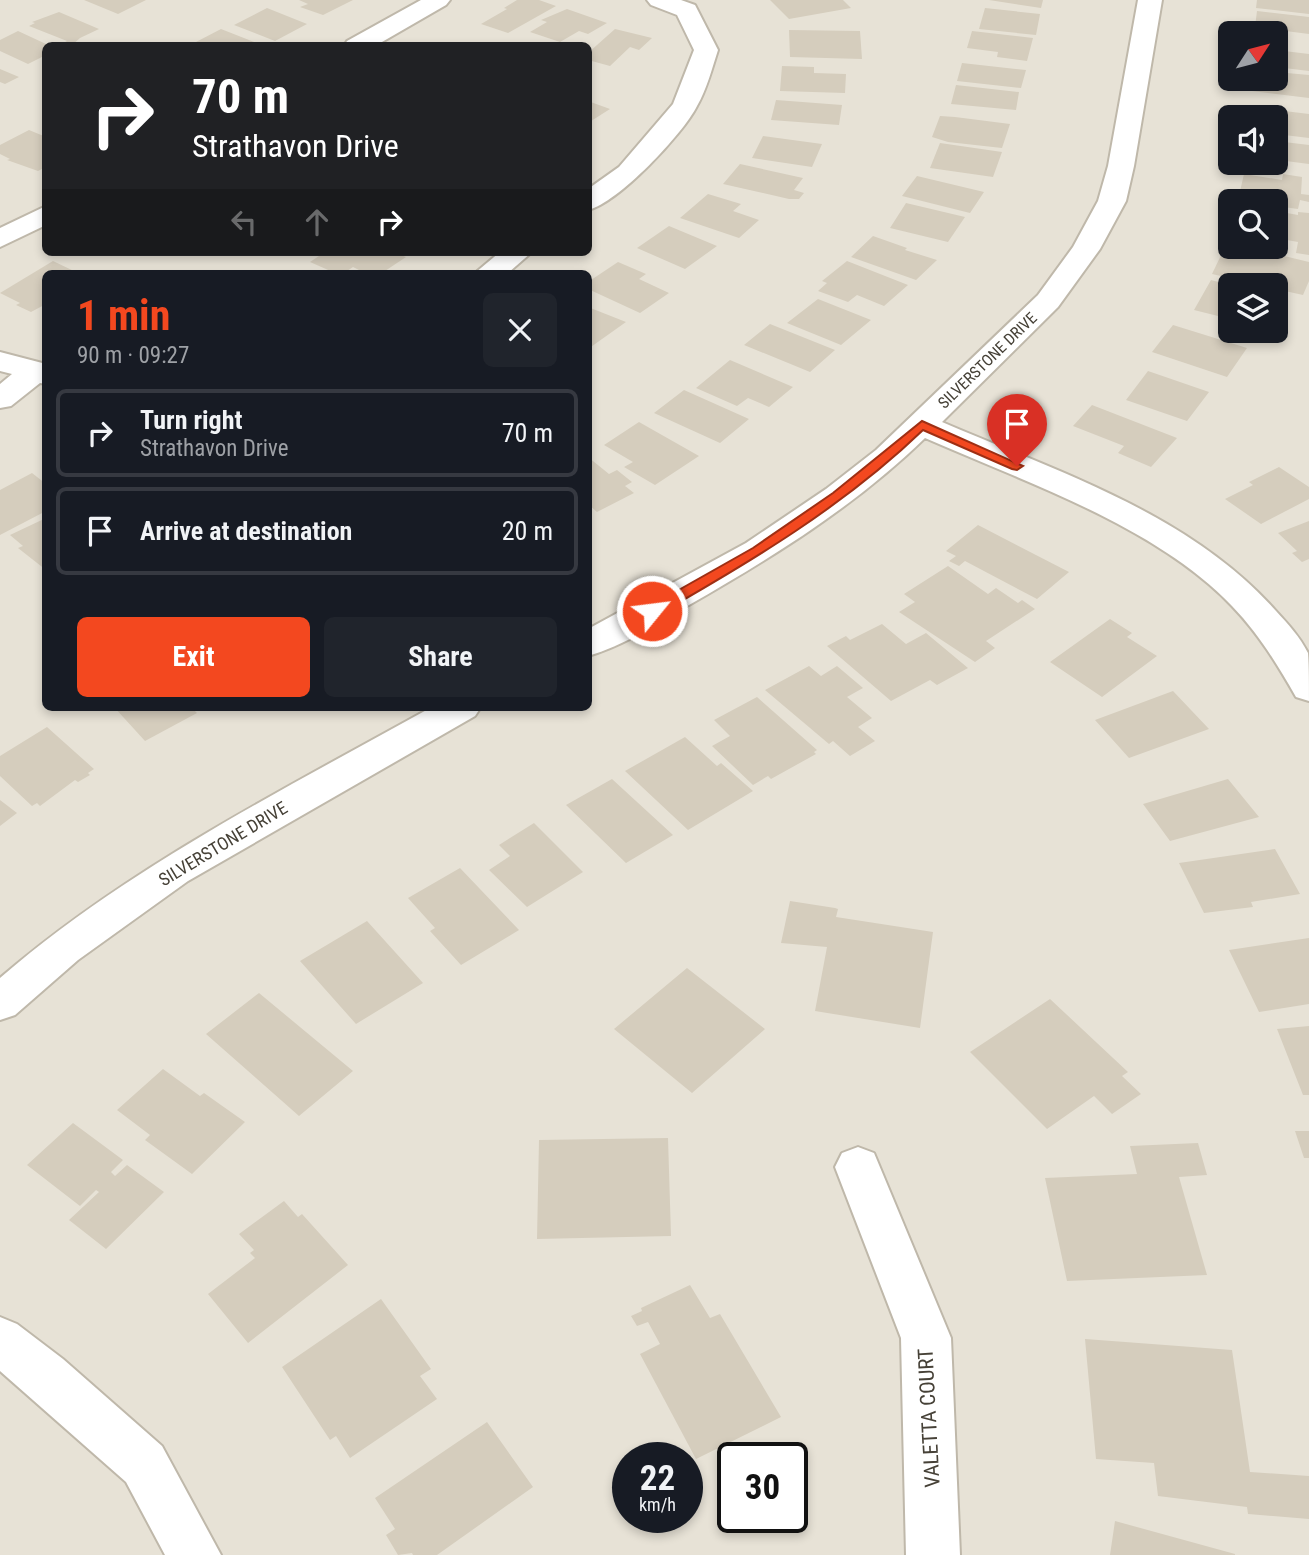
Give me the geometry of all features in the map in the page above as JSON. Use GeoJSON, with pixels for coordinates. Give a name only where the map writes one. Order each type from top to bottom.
{"type":"FeatureCollection","features":[{"type":"Feature","properties":{"kind":"street"},"geometry":{"type":"LineString","coordinates":[[363,42],[438,0]]}},
{"type":"Feature","properties":{"kind":"street"},"geometry":{"type":"LineString","coordinates":[[592,199],[628,173],[685,106],[706,50],[687,10],[659,0]]}},
{"type":"Feature","properties":{"kind":"street","name":"SILVERSTONE DRIVE"},"geometry":{"type":"LineString","coordinates":[[592,642],[758,551],[838,496],[922,425],[1048,301],[1086,249],[1112,201],[1121,166],[1150,0]]}},
{"type":"Feature","properties":{"kind":"street"},"geometry":{"type":"LineString","coordinates":[[0,239],[42,216]]}},
{"type":"Feature","properties":{"kind":"street"},"geometry":{"type":"LineString","coordinates":[[493,270],[512,256]]}},
{"type":"Feature","properties":{"kind":"street"},"geometry":{"type":"LineString","coordinates":[[0,361],[40,373]]}},
{"type":"Feature","properties":{"kind":"street"},"geometry":{"type":"LineString","coordinates":[[0,399],[40,373]]}},
{"type":"Feature","properties":{"kind":"street"},"geometry":{"type":"LineString","coordinates":[[922,425],[1114,508],[1186,550],[1243,596],[1283,642],[1309,688]]}},
{"type":"Feature","properties":{"kind":"street","name":"SILVERSTONE DRIVE"},"geometry":{"type":"LineString","coordinates":[[0,1003],[63,948],[174,870],[449,711]]}},
{"type":"Feature","properties":{"kind":"street","name":"VALETTA COURT"},"geometry":{"type":"LineString","coordinates":[[858,1167],[926,1338],[933,1555]]}},
{"type":"Feature","properties":{"kind":"street"},"geometry":{"type":"LineString","coordinates":[[0,1340],[45,1376],[144,1465],[194,1555]]}},
{"type":"Feature","properties":{"kind":"shaded area"},"geometry":{"type":"Polygon","coordinates":[[[0,0],[1309,0],[1309,1555],[0,1555],[0,0]]]}},
{"type":"Feature","properties":{"kind":"building"},"geometry":{"type":"Polygon","coordinates":[[[84,0],[146,0],[118,14],[84,0]]]}},
{"type":"Feature","properties":{"kind":"building"},"geometry":{"type":"Polygon","coordinates":[[[299,0],[353,0],[323,15],[300,7],[308,4],[299,0]]]}},
{"type":"Feature","properties":{"kind":"building"},"geometry":{"type":"Polygon","coordinates":[[[517,0],[539,0],[556,6],[508,33],[481,24],[507,9],[504,8],[517,0]]]}},
{"type":"Feature","properties":{"kind":"building"},"geometry":{"type":"Polygon","coordinates":[[[770,0],[843,0],[851,8],[789,19],[770,0]]]}},
{"type":"Feature","properties":{"kind":"building"},"geometry":{"type":"Polygon","coordinates":[[[989,0],[1043,0],[1041,8],[989,0]]]}},
{"type":"Feature","properties":{"kind":"building"},"geometry":{"type":"Polygon","coordinates":[[[1257,0],[1309,0],[1309,14],[1256,8],[1257,0]]]}},
{"type":"Feature","properties":{"kind":"building"},"geometry":{"type":"Polygon","coordinates":[[[267,8],[307,24],[275,41],[234,25],[267,8]]]}},
{"type":"Feature","properties":{"kind":"building"},"geometry":{"type":"Polygon","coordinates":[[[985,8],[1040,14],[1036,35],[979,29],[985,8]]]}},
{"type":"Feature","properties":{"kind":"building"},"geometry":{"type":"Polygon","coordinates":[[[567,9],[607,23],[588,34],[579,31],[560,42],[530,32],[547,22],[541,20],[567,9]]]}},
{"type":"Feature","properties":{"kind":"building"},"geometry":{"type":"Polygon","coordinates":[[[1257,11],[1309,17],[1309,34],[1288,31],[1288,21],[1256,21],[1257,11]]]}},
{"type":"Feature","properties":{"kind":"building"},"geometry":{"type":"Polygon","coordinates":[[[59,12],[99,29],[76,42],[65,42],[29,26],[35,23],[32,22],[59,12]]]}},
{"type":"Feature","properties":{"kind":"building"},"geometry":{"type":"Polygon","coordinates":[[[221,29],[254,42],[196,42],[221,29]]]}},
{"type":"Feature","properties":{"kind":"building"},"geometry":{"type":"Polygon","coordinates":[[[615,29],[652,38],[639,50],[630,47],[610,66],[592,61],[592,49],[615,29]]]}},
{"type":"Feature","properties":{"kind":"building"},"geometry":{"type":"Polygon","coordinates":[[[789,30],[860,31],[862,59],[790,57],[789,30]]]}},
{"type":"Feature","properties":{"kind":"building"},"geometry":{"type":"Polygon","coordinates":[[[18,31],[42,42],[42,57],[28,64],[0,51],[0,40],[18,31]]]}},
{"type":"Feature","properties":{"kind":"building"},"geometry":{"type":"Polygon","coordinates":[[[972,31],[1033,38],[1027,61],[997,57],[998,52],[967,48],[972,31]]]}},
{"type":"Feature","properties":{"kind":"building"},"geometry":{"type":"Polygon","coordinates":[[[1288,51],[1309,54],[1309,71],[1288,68],[1288,51]]]}},
{"type":"Feature","properties":{"kind":"building"},"geometry":{"type":"Polygon","coordinates":[[[962,63],[1026,70],[1021,88],[957,81],[962,63]]]}},
{"type":"Feature","properties":{"kind":"building"},"geometry":{"type":"Polygon","coordinates":[[[782,66],[814,67],[814,73],[846,74],[845,93],[780,91],[782,66]]]}},
{"type":"Feature","properties":{"kind":"building"},"geometry":{"type":"Polygon","coordinates":[[[0,69],[19,77],[5,84],[0,82],[0,69]]]}},
{"type":"Feature","properties":{"kind":"building"},"geometry":{"type":"Polygon","coordinates":[[[1288,73],[1309,75],[1309,98],[1252,91],[1288,91],[1288,73]]]}},
{"type":"Feature","properties":{"kind":"building"},"geometry":{"type":"Polygon","coordinates":[[[956,85],[1019,92],[1016,110],[951,104],[956,85]]]}},
{"type":"Feature","properties":{"kind":"building"},"geometry":{"type":"Polygon","coordinates":[[[776,100],[842,105],[839,125],[771,120],[776,100]]]}},
{"type":"Feature","properties":{"kind":"building"},"geometry":{"type":"Polygon","coordinates":[[[592,102],[610,109],[592,120],[592,102]]]}},
{"type":"Feature","properties":{"kind":"building"},"geometry":{"type":"Polygon","coordinates":[[[1288,112],[1309,114],[1309,138],[1288,135],[1288,112]]]}},
{"type":"Feature","properties":{"kind":"building"},"geometry":{"type":"Polygon","coordinates":[[[940,116],[1010,124],[1002,148],[948,142],[932,137],[940,116]]]}},
{"type":"Feature","properties":{"kind":"building"},"geometry":{"type":"Polygon","coordinates":[[[29,130],[42,135],[42,169],[38,171],[7,160],[10,159],[0,154],[0,145],[29,130]]]}},
{"type":"Feature","properties":{"kind":"building"},"geometry":{"type":"Polygon","coordinates":[[[763,136],[822,144],[812,167],[752,158],[763,136]]]}},
{"type":"Feature","properties":{"kind":"building"},"geometry":{"type":"Polygon","coordinates":[[[1288,142],[1309,145],[1309,164],[1288,161],[1288,142]]]}},
{"type":"Feature","properties":{"kind":"building"},"geometry":{"type":"Polygon","coordinates":[[[940,143],[1002,152],[993,177],[930,168],[940,143]]]}},
{"type":"Feature","properties":{"kind":"building"},"geometry":{"type":"Polygon","coordinates":[[[740,164],[803,178],[794,190],[804,193],[799,199],[789,199],[723,184],[740,164]]]}},
{"type":"Feature","properties":{"kind":"building"},"geometry":{"type":"Polygon","coordinates":[[[1244,175],[1282,180],[1283,175],[1302,177],[1301,194],[1309,195],[1309,202],[1300,200],[1298,209],[1288,208],[1288,189],[1241,189],[1244,175]]]}},
{"type":"Feature","properties":{"kind":"building"},"geometry":{"type":"Polygon","coordinates":[[[917,176],[984,192],[970,213],[902,196],[917,176]]]}},
{"type":"Feature","properties":{"kind":"building"},"geometry":{"type":"Polygon","coordinates":[[[708,194],[741,204],[733,211],[759,220],[739,238],[680,218],[708,194]]]}},
{"type":"Feature","properties":{"kind":"building"},"geometry":{"type":"Polygon","coordinates":[[[906,203],[965,217],[948,242],[890,228],[906,203]]]}},
{"type":"Feature","properties":{"kind":"building"},"geometry":{"type":"Polygon","coordinates":[[[1288,213],[1309,213],[1309,255],[1296,253],[1298,242],[1288,240],[1288,213]]]}},
{"type":"Feature","properties":{"kind":"building"},"geometry":{"type":"Polygon","coordinates":[[[669,226],[717,246],[685,269],[637,248],[669,226]]]}},
{"type":"Feature","properties":{"kind":"building"},"geometry":{"type":"Polygon","coordinates":[[[873,236],[937,260],[916,280],[851,257],[873,236]]]}},
{"type":"Feature","properties":{"kind":"building"},"geometry":{"type":"Polygon","coordinates":[[[319,256],[406,257],[386,270],[359,270],[353,267],[348,270],[328,270],[310,262],[319,256]]]}},
{"type":"Feature","properties":{"kind":"building"},"geometry":{"type":"Polygon","coordinates":[[[1288,257],[1309,262],[1309,281],[1303,295],[1288,292],[1288,273],[1212,274],[1219,259],[1288,257]]]}},
{"type":"Feature","properties":{"kind":"building"},"geometry":{"type":"Polygon","coordinates":[[[53,261],[72,270],[42,270],[42,306],[31,312],[0,293],[53,261]]]}},
{"type":"Feature","properties":{"kind":"building"},"geometry":{"type":"Polygon","coordinates":[[[847,261],[908,285],[884,306],[857,295],[848,302],[818,291],[827,283],[822,281],[847,261]]]}},
{"type":"Feature","properties":{"kind":"building"},"geometry":{"type":"Polygon","coordinates":[[[618,262],[646,274],[639,279],[669,293],[640,313],[592,291],[592,279],[618,262]]]}},
{"type":"Feature","properties":{"kind":"building"},"geometry":{"type":"Polygon","coordinates":[[[1211,280],[1218,282],[1218,316],[1194,310],[1211,280]]]}},
{"type":"Feature","properties":{"kind":"building"},"geometry":{"type":"Polygon","coordinates":[[[818,299],[871,320],[841,345],[787,323],[818,299]]]}},
{"type":"Feature","properties":{"kind":"building"},"geometry":{"type":"Polygon","coordinates":[[[592,309],[626,322],[592,346],[592,309]]]}},
{"type":"Feature","properties":{"kind":"building"},"geometry":{"type":"Polygon","coordinates":[[[770,324],[835,350],[810,372],[744,345],[770,324]]]}},
{"type":"Feature","properties":{"kind":"building"},"geometry":{"type":"Polygon","coordinates":[[[1173,325],[1218,339],[1218,343],[1231,343],[1247,348],[1227,377],[1152,352],[1173,325]]]}},
{"type":"Feature","properties":{"kind":"building"},"geometry":{"type":"Polygon","coordinates":[[[730,360],[793,387],[769,407],[748,398],[737,406],[696,388],[730,360]]]}},
{"type":"Feature","properties":{"kind":"building"},"geometry":{"type":"Polygon","coordinates":[[[1148,371],[1209,392],[1187,421],[1126,400],[1148,371]]]}},
{"type":"Feature","properties":{"kind":"building"},"geometry":{"type":"Polygon","coordinates":[[[684,390],[749,419],[720,443],[654,413],[684,390]]]}},
{"type":"Feature","properties":{"kind":"building"},"geometry":{"type":"Polygon","coordinates":[[[1092,405],[1177,438],[1151,467],[1118,453],[1124,446],[1073,426],[1092,405]]]}},
{"type":"Feature","properties":{"kind":"building"},"geometry":{"type":"Polygon","coordinates":[[[639,422],[699,456],[655,485],[624,467],[633,462],[604,445],[639,422]]]}},
{"type":"Feature","properties":{"kind":"building"},"geometry":{"type":"Polygon","coordinates":[[[592,460],[609,474],[617,470],[632,482],[625,486],[634,493],[597,512],[592,508],[592,460]]]}},
{"type":"Feature","properties":{"kind":"building"},"geometry":{"type":"Polygon","coordinates":[[[1279,467],[1309,487],[1309,499],[1261,524],[1225,499],[1253,485],[1249,482],[1279,467]]]}},
{"type":"Feature","properties":{"kind":"building"},"geometry":{"type":"Polygon","coordinates":[[[32,473],[42,481],[42,513],[0,535],[0,490],[32,473]]]}},
{"type":"Feature","properties":{"kind":"building"},"geometry":{"type":"Polygon","coordinates":[[[42,520],[42,567],[18,548],[23,546],[10,535],[42,520]]]}},
{"type":"Feature","properties":{"kind":"building"},"geometry":{"type":"Polygon","coordinates":[[[1309,521],[1309,559],[1302,562],[1292,553],[1297,551],[1278,533],[1309,521]]]}},
{"type":"Feature","properties":{"kind":"building"},"geometry":{"type":"Polygon","coordinates":[[[978,525],[1069,572],[1037,599],[965,561],[959,566],[949,561],[956,556],[946,551],[978,525]]]}},
{"type":"Feature","properties":{"kind":"building"},"geometry":{"type":"Polygon","coordinates":[[[948,566],[988,594],[996,588],[1018,603],[1022,600],[1035,609],[986,641],[995,648],[975,662],[899,612],[915,602],[904,594],[948,566]]]}},
{"type":"Feature","properties":{"kind":"building"},"geometry":{"type":"Polygon","coordinates":[[[1110,619],[1132,633],[1127,637],[1157,656],[1102,697],[1050,662],[1110,619]]]}},
{"type":"Feature","properties":{"kind":"building"},"geometry":{"type":"Polygon","coordinates":[[[882,624],[906,644],[926,633],[968,668],[937,685],[930,680],[891,701],[827,646],[846,636],[850,640],[882,624]]]}},
{"type":"Feature","properties":{"kind":"building"},"geometry":{"type":"Polygon","coordinates":[[[809,666],[821,676],[837,666],[863,688],[847,697],[872,718],[858,727],[875,741],[850,756],[833,741],[829,744],[765,690],[809,666]]]}},
{"type":"Feature","properties":{"kind":"building"},"geometry":{"type":"Polygon","coordinates":[[[1173,691],[1209,729],[1129,758],[1095,720],[1173,691]]]}},
{"type":"Feature","properties":{"kind":"building"},"geometry":{"type":"Polygon","coordinates":[[[757,697],[817,750],[814,752],[816,754],[771,779],[768,776],[753,785],[712,746],[730,736],[714,720],[757,697]]]}},
{"type":"Feature","properties":{"kind":"building"},"geometry":{"type":"Polygon","coordinates":[[[118,711],[197,713],[145,741],[118,711]]]}},
{"type":"Feature","properties":{"kind":"building"},"geometry":{"type":"Polygon","coordinates":[[[47,727],[94,769],[88,773],[90,775],[78,782],[75,780],[40,806],[37,803],[32,806],[0,776],[0,756],[47,727]]]}},
{"type":"Feature","properties":{"kind":"building"},"geometry":{"type":"Polygon","coordinates":[[[685,737],[717,766],[721,763],[753,791],[688,830],[625,771],[685,737]]]}},
{"type":"Feature","properties":{"kind":"building"},"geometry":{"type":"Polygon","coordinates":[[[612,779],[673,835],[626,863],[566,805],[612,779]]]}},
{"type":"Feature","properties":{"kind":"building"},"geometry":{"type":"Polygon","coordinates":[[[1228,779],[1259,817],[1170,841],[1143,804],[1228,779]]]}},
{"type":"Feature","properties":{"kind":"building"},"geometry":{"type":"Polygon","coordinates":[[[0,800],[17,813],[0,826],[0,800]]]}},
{"type":"Feature","properties":{"kind":"building"},"geometry":{"type":"Polygon","coordinates":[[[534,823],[583,872],[527,907],[489,870],[510,856],[499,845],[534,823]]]}},
{"type":"Feature","properties":{"kind":"building"},"geometry":{"type":"Polygon","coordinates":[[[1275,849],[1300,894],[1251,902],[1253,907],[1204,913],[1179,863],[1275,849]]]}},
{"type":"Feature","properties":{"kind":"building"},"geometry":{"type":"Polygon","coordinates":[[[460,868],[519,930],[461,965],[430,931],[435,928],[408,898],[460,868]]]}},
{"type":"Feature","properties":{"kind":"building"},"geometry":{"type":"Polygon","coordinates":[[[790,901],[838,909],[836,917],[933,932],[920,1028],[815,1011],[827,947],[781,943],[790,901]]]}},
{"type":"Feature","properties":{"kind":"building"},"geometry":{"type":"Polygon","coordinates":[[[367,921],[423,983],[356,1024],[300,961],[367,921]]]}},
{"type":"Feature","properties":{"kind":"building"},"geometry":{"type":"Polygon","coordinates":[[[1309,938],[1309,1004],[1259,1012],[1229,950],[1309,938]]]}},
{"type":"Feature","properties":{"kind":"building"},"geometry":{"type":"Polygon","coordinates":[[[687,968],[765,1029],[692,1093],[614,1029],[687,968]]]}},
{"type":"Feature","properties":{"kind":"building"},"geometry":{"type":"Polygon","coordinates":[[[259,993],[353,1071],[299,1116],[206,1034],[259,993]]]}},
{"type":"Feature","properties":{"kind":"building"},"geometry":{"type":"Polygon","coordinates":[[[1050,999],[1128,1072],[1122,1076],[1141,1094],[1112,1114],[1094,1096],[1047,1129],[970,1052],[1050,999]]]}},
{"type":"Feature","properties":{"kind":"building"},"geometry":{"type":"Polygon","coordinates":[[[1309,1026],[1309,1095],[1303,1095],[1277,1029],[1309,1026]]]}},
{"type":"Feature","properties":{"kind":"building"},"geometry":{"type":"Polygon","coordinates":[[[163,1069],[200,1096],[204,1093],[245,1122],[192,1174],[145,1140],[150,1135],[117,1110],[163,1069]]]}},
{"type":"Feature","properties":{"kind":"building"},"geometry":{"type":"Polygon","coordinates":[[[73,1123],[123,1160],[111,1172],[115,1176],[127,1165],[164,1192],[106,1249],[69,1220],[99,1192],[96,1190],[80,1206],[27,1165],[73,1123]]]}},
{"type":"Feature","properties":{"kind":"building"},"geometry":{"type":"Polygon","coordinates":[[[1295,1131],[1309,1131],[1309,1158],[1304,1158],[1295,1131]]]}},
{"type":"Feature","properties":{"kind":"building"},"geometry":{"type":"Polygon","coordinates":[[[668,1138],[671,1236],[537,1239],[539,1140],[668,1138]]]}},
{"type":"Feature","properties":{"kind":"building"},"geometry":{"type":"Polygon","coordinates":[[[1198,1143],[1207,1175],[1179,1177],[1207,1275],[1067,1281],[1045,1178],[1137,1174],[1130,1146],[1198,1143]]]}},
{"type":"Feature","properties":{"kind":"building"},"geometry":{"type":"Polygon","coordinates":[[[284,1201],[298,1217],[302,1214],[348,1265],[248,1343],[208,1294],[255,1258],[250,1253],[254,1250],[239,1234],[284,1201]]]}},
{"type":"Feature","properties":{"kind":"building"},"geometry":{"type":"Polygon","coordinates":[[[690,1285],[710,1318],[720,1314],[781,1417],[730,1442],[717,1442],[717,1449],[703,1456],[703,1442],[687,1442],[640,1354],[660,1344],[648,1322],[637,1326],[631,1316],[642,1311],[641,1308],[690,1285]]]}},
{"type":"Feature","properties":{"kind":"building"},"geometry":{"type":"Polygon","coordinates":[[[381,1299],[431,1369],[420,1376],[437,1399],[350,1458],[336,1436],[330,1440],[282,1367],[381,1299]]]}},
{"type":"Feature","properties":{"kind":"building"},"geometry":{"type":"Polygon","coordinates":[[[1085,1339],[1232,1350],[1250,1472],[1309,1476],[1309,1519],[1248,1514],[1247,1507],[1158,1496],[1154,1463],[1096,1459],[1085,1339]]]}},
{"type":"Feature","properties":{"kind":"building"},"geometry":{"type":"Polygon","coordinates":[[[487,1422],[533,1487],[437,1555],[398,1555],[386,1535],[395,1529],[375,1498],[487,1422]]]}},
{"type":"Feature","properties":{"kind":"building"},"geometry":{"type":"Polygon","coordinates":[[[1115,1521],[1235,1554],[1235,1555],[1110,1555],[1115,1521]]]}},
{"type":"Feature","properties":{"kind":"route"},"geometry":{"type":"LineString","coordinates":[[652,611],[758,551],[838,496],[922,425],[1017,466]]}}]}
